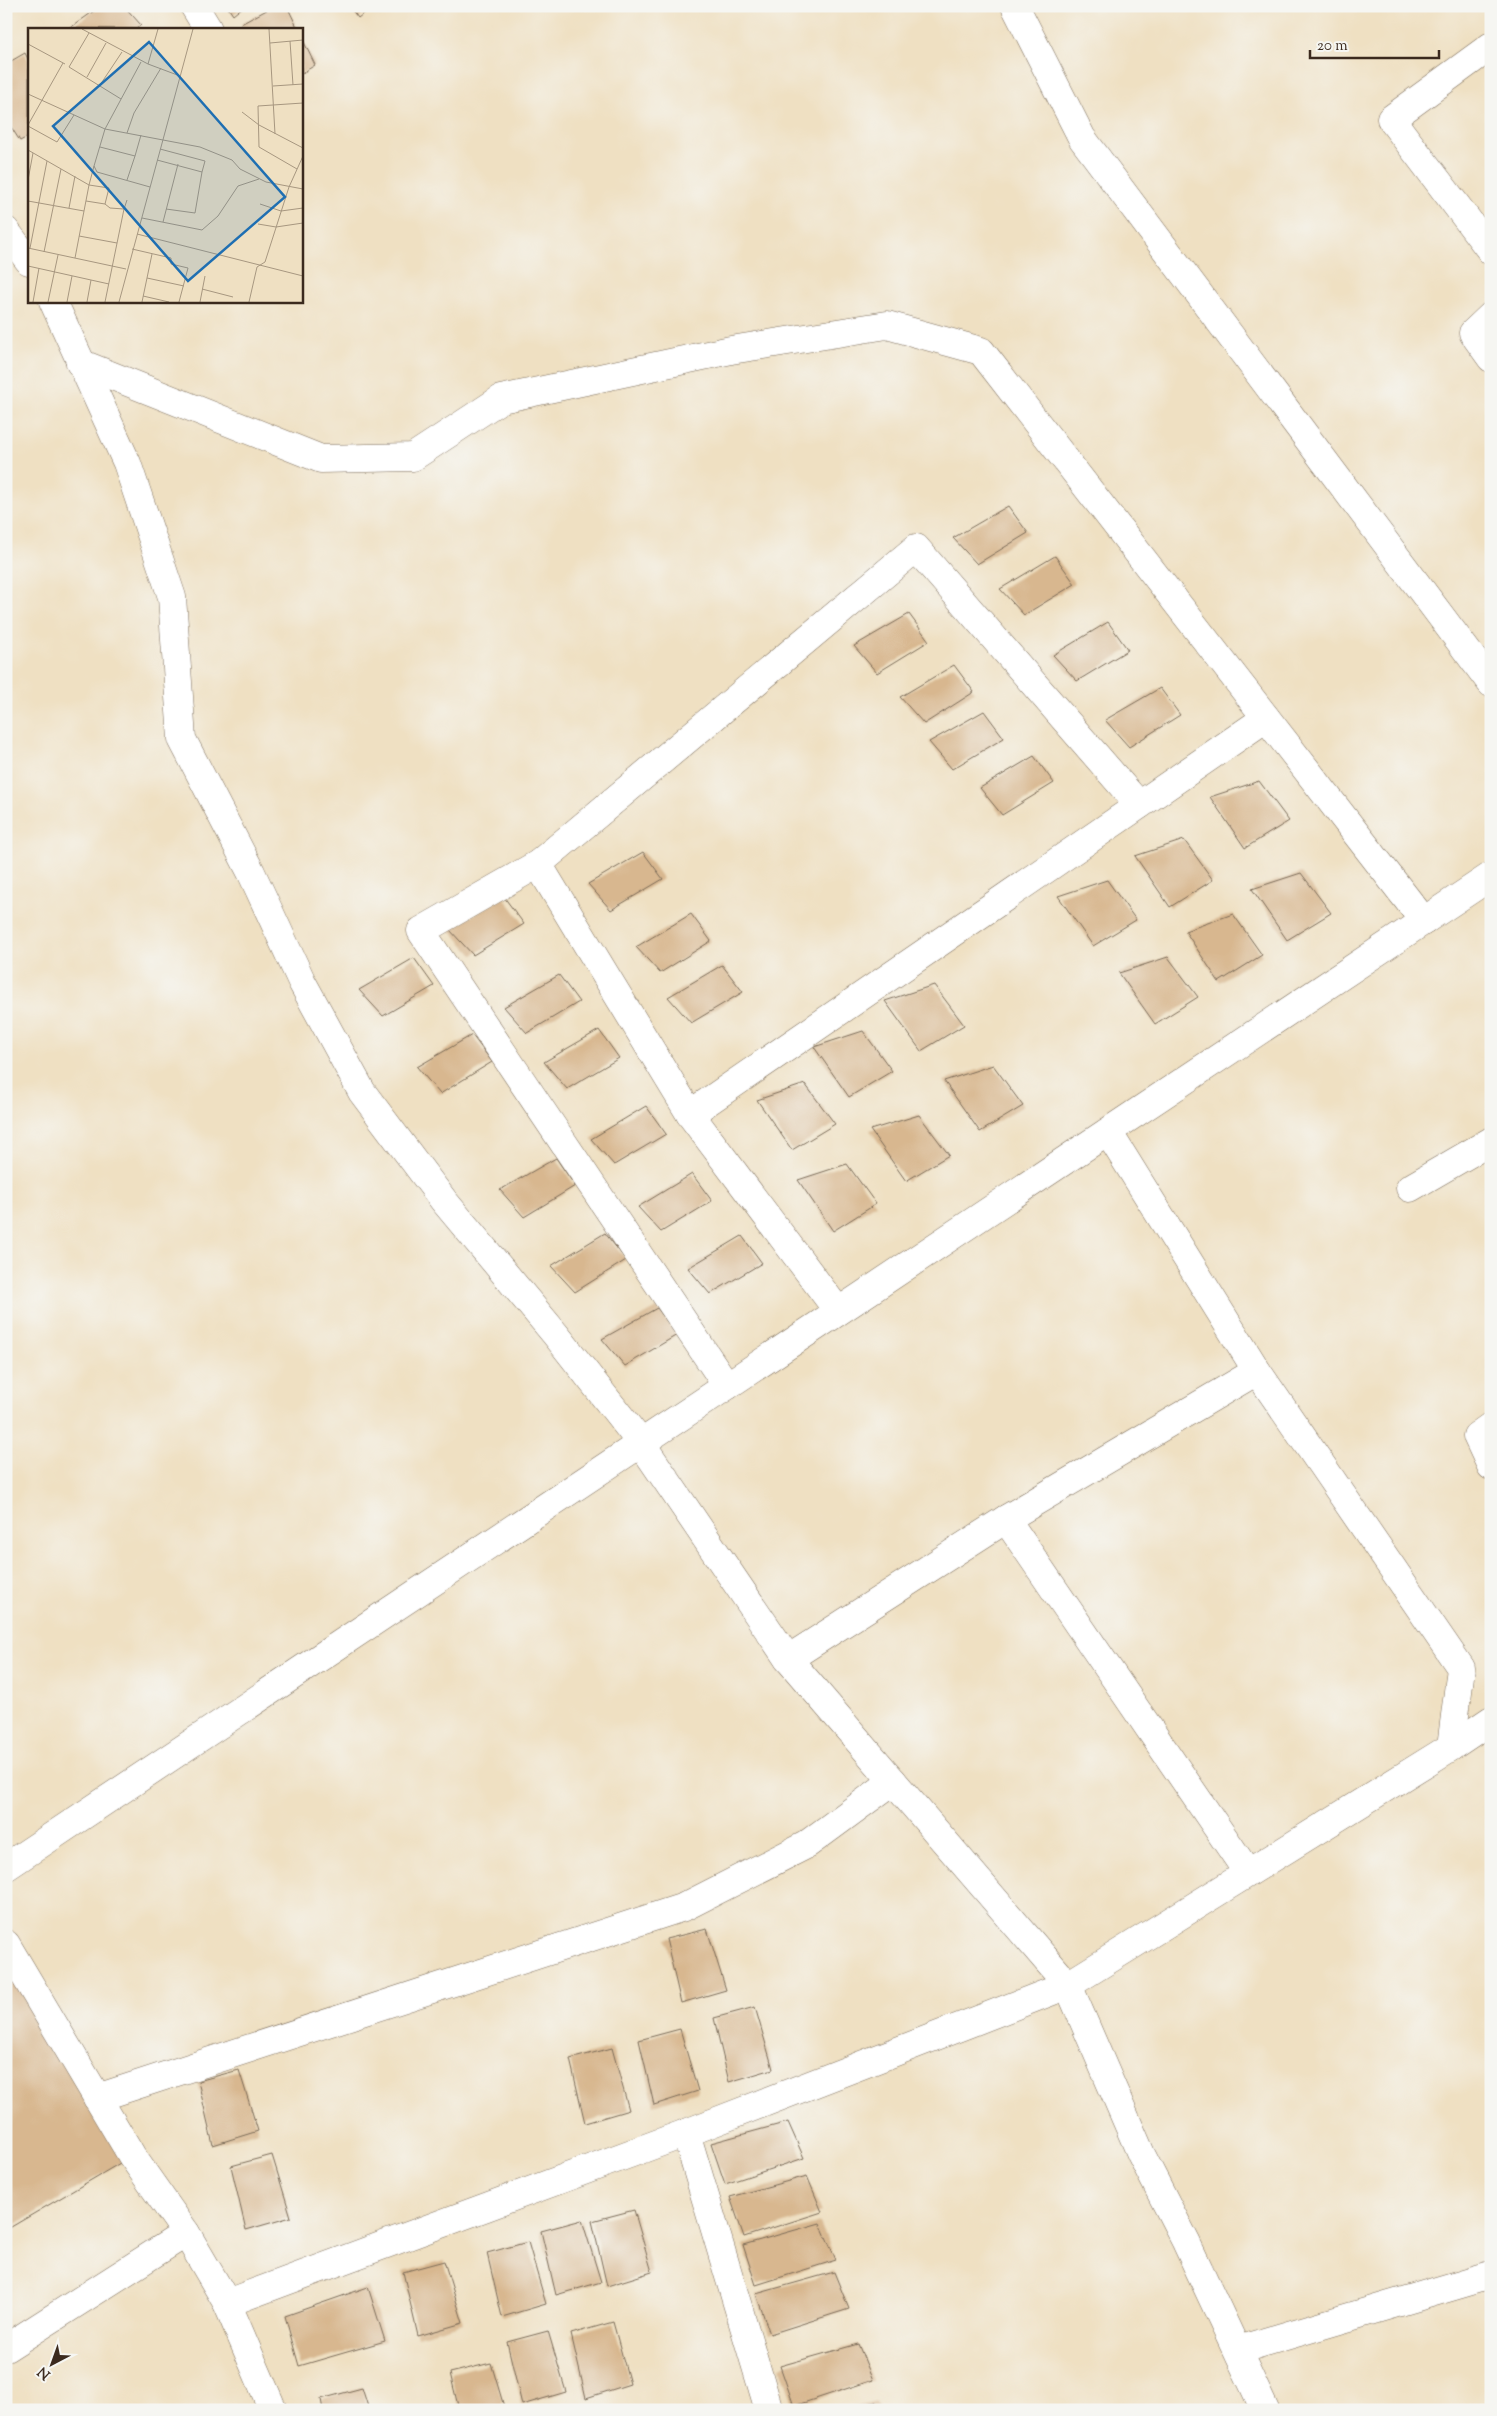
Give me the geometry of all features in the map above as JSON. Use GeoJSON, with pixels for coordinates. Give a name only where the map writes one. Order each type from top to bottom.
{"type":"FeatureCollection","features":[{"type":"Feature","properties":{"kind":"street"},"geometry":{"type":"LineString","coordinates":[[194,6],[207,28]]}},
{"type":"Feature","properties":{"kind":"street"},"geometry":{"type":"LineString","coordinates":[[1015,6],[1082,138],[1491,683]]}},
{"type":"Feature","properties":{"kind":"street"},"geometry":{"type":"LineString","coordinates":[[1491,46],[1391,119],[1491,251]]}},
{"type":"Feature","properties":{"kind":"street"},"geometry":{"type":"LineString","coordinates":[[6,231],[28,260]]}},
{"type":"Feature","properties":{"kind":"street"},"geometry":{"type":"LineString","coordinates":[[52,302],[127,463],[172,598],[182,738],[251,872],[302,982],[362,1092],[444,1201],[556,1335],[641,1443],[788,1659],[1068,1985],[1141,2154],[1238,2350],[1265,2410]]}},
{"type":"Feature","properties":{"kind":"street"},"geometry":{"type":"LineString","coordinates":[[1491,316],[1473,332],[1491,358]]}},
{"type":"Feature","properties":{"kind":"street"},"geometry":{"type":"LineString","coordinates":[[80,363],[321,459],[413,457],[501,399],[730,350],[887,325],[981,350],[1424,921]]}},
{"type":"Feature","properties":{"kind":"street"},"geometry":{"type":"LineString","coordinates":[[727,1386],[421,931],[538,864],[916,548],[1139,805]]}},
{"type":"Feature","properties":{"kind":"street"},"geometry":{"type":"LineString","coordinates":[[690,1114],[1266,718]]}},
{"type":"Feature","properties":{"kind":"street"},"geometry":{"type":"LineString","coordinates":[[538,864],[690,1114],[838,1311]]}},
{"type":"Feature","properties":{"kind":"street"},"geometry":{"type":"LineString","coordinates":[[6,1867],[1491,876]]}},
{"type":"Feature","properties":{"kind":"street"},"geometry":{"type":"LineString","coordinates":[[1108,1132],[1258,1371],[1461,1668],[1452,1746]]}},
{"type":"Feature","properties":{"kind":"street"},"geometry":{"type":"LineString","coordinates":[[1410,1188],[1491,1142]]}},
{"type":"Feature","properties":{"kind":"street"},"geometry":{"type":"LineString","coordinates":[[788,1659],[1006,1519],[1258,1371]]}},
{"type":"Feature","properties":{"kind":"street"},"geometry":{"type":"LineString","coordinates":[[1491,1426],[1477,1436],[1491,1466]]}},
{"type":"Feature","properties":{"kind":"street"},"geometry":{"type":"LineString","coordinates":[[1006,1519],[1248,1873]]}},
{"type":"Feature","properties":{"kind":"street"},"geometry":{"type":"LineString","coordinates":[[227,2303],[686,2134],[1068,1985],[1491,1720]]}},
{"type":"Feature","properties":{"kind":"street"},"geometry":{"type":"LineString","coordinates":[[97,2098],[684,1907],[806,1844],[894,1781]]}},
{"type":"Feature","properties":{"kind":"street"},"geometry":{"type":"LineString","coordinates":[[6,1944],[132,2156],[186,2233],[227,2303],[273,2410]]}},
{"type":"Feature","properties":{"kind":"street"},"geometry":{"type":"LineString","coordinates":[[686,2134],[769,2410]]}},
{"type":"Feature","properties":{"kind":"street"},"geometry":{"type":"LineString","coordinates":[[6,2348],[186,2233]]}},
{"type":"Feature","properties":{"kind":"street"},"geometry":{"type":"LineString","coordinates":[[1238,2350],[1491,2275]]}},
{"type":"Feature","properties":{"kind":"building"},"geometry":{"type":"Polygon","coordinates":[[[101,6],[124,6],[141,25],[137,28],[70,28],[101,6]]]}},
{"type":"Feature","properties":{"kind":"building"},"geometry":{"type":"Polygon","coordinates":[[[227,6],[244,6],[233,15],[227,6]]]}},
{"type":"Feature","properties":{"kind":"building"},"geometry":{"type":"Polygon","coordinates":[[[274,6],[287,6],[298,28],[243,28],[241,24],[274,6]]]}},
{"type":"Feature","properties":{"kind":"building"},"geometry":{"type":"Polygon","coordinates":[[[349,6],[373,6],[358,18],[349,6]]]}},
{"type":"Feature","properties":{"kind":"building"},"geometry":{"type":"Polygon","coordinates":[[[302,38],[315,65],[302,73],[302,38]]]}},
{"type":"Feature","properties":{"kind":"building"},"geometry":{"type":"Polygon","coordinates":[[[25,53],[28,59],[28,137],[20,141],[6,119],[6,64],[25,53]]]}},
{"type":"Feature","properties":{"kind":"building"},"geometry":{"type":"Polygon","coordinates":[[[1008,506],[1028,533],[977,564],[953,538],[1008,506]]]}},
{"type":"Feature","properties":{"kind":"building"},"geometry":{"type":"Polygon","coordinates":[[[1055,556],[1075,584],[1024,615],[1000,589],[1055,556]]]}},
{"type":"Feature","properties":{"kind":"building"},"geometry":{"type":"Polygon","coordinates":[[[909,614],[929,641],[877,673],[854,646],[909,614]]]}},
{"type":"Feature","properties":{"kind":"building"},"geometry":{"type":"Polygon","coordinates":[[[1108,622],[1128,650],[1077,681],[1053,655],[1108,622]]]}},
{"type":"Feature","properties":{"kind":"building"},"geometry":{"type":"Polygon","coordinates":[[[954,665],[974,692],[924,724],[900,697],[954,665]]]}},
{"type":"Feature","properties":{"kind":"building"},"geometry":{"type":"Polygon","coordinates":[[[1160,688],[1180,715],[1129,747],[1105,720],[1160,688]]]}},
{"type":"Feature","properties":{"kind":"building"},"geometry":{"type":"Polygon","coordinates":[[[984,711],[1004,738],[952,769],[929,742],[984,711]]]}},
{"type":"Feature","properties":{"kind":"building"},"geometry":{"type":"Polygon","coordinates":[[[1034,756],[1054,783],[1002,815],[980,788],[1034,756]]]}},
{"type":"Feature","properties":{"kind":"building"},"geometry":{"type":"Polygon","coordinates":[[[1259,781],[1289,821],[1245,848],[1210,797],[1259,781]]]}},
{"type":"Feature","properties":{"kind":"building"},"geometry":{"type":"Polygon","coordinates":[[[1184,840],[1213,880],[1170,907],[1135,856],[1184,840]]]}},
{"type":"Feature","properties":{"kind":"building"},"geometry":{"type":"Polygon","coordinates":[[[643,852],[663,879],[611,910],[588,884],[643,852]]]}},
{"type":"Feature","properties":{"kind":"building"},"geometry":{"type":"Polygon","coordinates":[[[1301,873],[1331,913],[1287,940],[1252,889],[1301,873]]]}},
{"type":"Feature","properties":{"kind":"building"},"geometry":{"type":"Polygon","coordinates":[[[1107,880],[1136,920],[1093,946],[1058,896],[1107,880]]]}},
{"type":"Feature","properties":{"kind":"building"},"geometry":{"type":"Polygon","coordinates":[[[504,897],[524,924],[473,955],[449,929],[504,897]]]}},
{"type":"Feature","properties":{"kind":"building"},"geometry":{"type":"Polygon","coordinates":[[[691,914],[711,941],[660,973],[636,947],[691,914]]]}},
{"type":"Feature","properties":{"kind":"building"},"geometry":{"type":"Polygon","coordinates":[[[1233,914],[1262,955],[1219,982],[1185,931],[1233,914]]]}},
{"type":"Feature","properties":{"kind":"building"},"geometry":{"type":"Polygon","coordinates":[[[1168,957],[1198,997],[1155,1024],[1119,973],[1168,957]]]}},
{"type":"Feature","properties":{"kind":"building"},"geometry":{"type":"Polygon","coordinates":[[[414,958],[434,986],[383,1016],[359,990],[414,958]]]}},
{"type":"Feature","properties":{"kind":"building"},"geometry":{"type":"Polygon","coordinates":[[[722,965],[743,992],[691,1023],[668,997],[722,965]]]}},
{"type":"Feature","properties":{"kind":"building"},"geometry":{"type":"Polygon","coordinates":[[[559,975],[579,1002],[527,1033],[504,1007],[559,975]]]}},
{"type":"Feature","properties":{"kind":"building"},"geometry":{"type":"Polygon","coordinates":[[[934,985],[964,1025],[921,1051],[885,1001],[934,985]]]}},
{"type":"Feature","properties":{"kind":"building"},"geometry":{"type":"Polygon","coordinates":[[[599,1030],[619,1058],[567,1089],[544,1062],[599,1030]]]}},
{"type":"Feature","properties":{"kind":"building"},"geometry":{"type":"Polygon","coordinates":[[[863,1031],[892,1071],[849,1097],[814,1047],[863,1031]]]}},
{"type":"Feature","properties":{"kind":"building"},"geometry":{"type":"Polygon","coordinates":[[[472,1035],[492,1062],[440,1094],[417,1067],[472,1035]]]}},
{"type":"Feature","properties":{"kind":"building"},"geometry":{"type":"Polygon","coordinates":[[[993,1065],[1023,1106],[980,1132],[944,1081],[993,1065]]]}},
{"type":"Feature","properties":{"kind":"building"},"geometry":{"type":"Polygon","coordinates":[[[805,1084],[835,1124],[792,1150],[757,1100],[805,1084]]]}},
{"type":"Feature","properties":{"kind":"building"},"geometry":{"type":"Polygon","coordinates":[[[646,1106],[666,1134],[614,1165],[591,1139],[646,1106]]]}},
{"type":"Feature","properties":{"kind":"building"},"geometry":{"type":"Polygon","coordinates":[[[919,1115],[949,1155],[906,1181],[870,1130],[919,1115]]]}},
{"type":"Feature","properties":{"kind":"building"},"geometry":{"type":"Polygon","coordinates":[[[556,1158],[575,1186],[524,1217],[500,1190],[556,1158]]]}},
{"type":"Feature","properties":{"kind":"building"},"geometry":{"type":"Polygon","coordinates":[[[847,1164],[876,1204],[833,1231],[798,1180],[847,1164]]]}},
{"type":"Feature","properties":{"kind":"building"},"geometry":{"type":"Polygon","coordinates":[[[692,1174],[712,1201],[661,1232],[638,1207],[692,1174]]]}},
{"type":"Feature","properties":{"kind":"building"},"geometry":{"type":"Polygon","coordinates":[[[605,1233],[626,1260],[575,1292],[551,1266],[605,1233]]]}},
{"type":"Feature","properties":{"kind":"building"},"geometry":{"type":"Polygon","coordinates":[[[742,1236],[762,1263],[710,1294],[688,1268],[742,1236]]]}},
{"type":"Feature","properties":{"kind":"building"},"geometry":{"type":"Polygon","coordinates":[[[657,1308],[677,1335],[625,1366],[602,1339],[657,1308]]]}},
{"type":"Feature","properties":{"kind":"building"},"geometry":{"type":"Polygon","coordinates":[[[707,1929],[726,1990],[681,2003],[666,1939],[707,1929]]]}},
{"type":"Feature","properties":{"kind":"building"},"geometry":{"type":"Polygon","coordinates":[[[6,1944],[132,2156],[6,2230],[6,1944]]]}},
{"type":"Feature","properties":{"kind":"building"},"geometry":{"type":"Polygon","coordinates":[[[755,2007],[773,2069],[729,2082],[714,2018],[755,2007]]]}},
{"type":"Feature","properties":{"kind":"building"},"geometry":{"type":"Polygon","coordinates":[[[680,2029],[698,2091],[654,2105],[639,2040],[680,2029]]]}},
{"type":"Feature","properties":{"kind":"building"},"geometry":{"type":"Polygon","coordinates":[[[612,2048],[629,2110],[585,2123],[570,2059],[612,2048]]]}},
{"type":"Feature","properties":{"kind":"building"},"geometry":{"type":"Polygon","coordinates":[[[239,2070],[258,2131],[213,2145],[198,2081],[239,2070]]]}},
{"type":"Feature","properties":{"kind":"building"},"geometry":{"type":"Polygon","coordinates":[[[788,2122],[804,2158],[725,2184],[711,2143],[788,2122]]]}},
{"type":"Feature","properties":{"kind":"building"},"geometry":{"type":"Polygon","coordinates":[[[272,2155],[291,2217],[246,2230],[231,2166],[272,2155]]]}},
{"type":"Feature","properties":{"kind":"building"},"geometry":{"type":"Polygon","coordinates":[[[807,2176],[822,2212],[744,2237],[730,2197],[807,2176]]]}},
{"type":"Feature","properties":{"kind":"building"},"geometry":{"type":"Polygon","coordinates":[[[634,2210],[652,2272],[607,2286],[592,2221],[634,2210]]]}},
{"type":"Feature","properties":{"kind":"building"},"geometry":{"type":"Polygon","coordinates":[[[582,2220],[601,2282],[556,2295],[541,2231],[582,2220]]]}},
{"type":"Feature","properties":{"kind":"building"},"geometry":{"type":"Polygon","coordinates":[[[820,2223],[836,2260],[756,2285],[743,2245],[820,2223]]]}},
{"type":"Feature","properties":{"kind":"building"},"geometry":{"type":"Polygon","coordinates":[[[528,2242],[546,2304],[502,2317],[487,2253],[528,2242]]]}},
{"type":"Feature","properties":{"kind":"building"},"geometry":{"type":"Polygon","coordinates":[[[444,2261],[463,2323],[418,2336],[403,2272],[444,2261]]]}},
{"type":"Feature","properties":{"kind":"building"},"geometry":{"type":"Polygon","coordinates":[[[834,2272],[849,2309],[770,2334],[756,2294],[834,2272]]]}},
{"type":"Feature","properties":{"kind":"building"},"geometry":{"type":"Polygon","coordinates":[[[368,2287],[385,2341],[299,2366],[285,2316],[368,2287]]]}},
{"type":"Feature","properties":{"kind":"building"},"geometry":{"type":"Polygon","coordinates":[[[613,2322],[630,2384],[586,2398],[571,2334],[613,2322]]]}},
{"type":"Feature","properties":{"kind":"building"},"geometry":{"type":"Polygon","coordinates":[[[548,2331],[566,2392],[522,2405],[507,2342],[548,2331]]]}},
{"type":"Feature","properties":{"kind":"building"},"geometry":{"type":"Polygon","coordinates":[[[858,2344],[873,2380],[794,2406],[780,2366],[858,2344]]]}},
{"type":"Feature","properties":{"kind":"building"},"geometry":{"type":"Polygon","coordinates":[[[491,2363],[505,2410],[459,2410],[450,2373],[491,2363]]]}},
{"type":"Feature","properties":{"kind":"building"},"geometry":{"type":"Polygon","coordinates":[[[362,2388],[369,2410],[323,2410],[321,2399],[362,2388]]]}},
{"type":"Feature","properties":{"kind":"building"},"geometry":{"type":"Polygon","coordinates":[[[876,2402],[879,2410],[848,2410],[848,2409],[876,2402]]]}}]}
